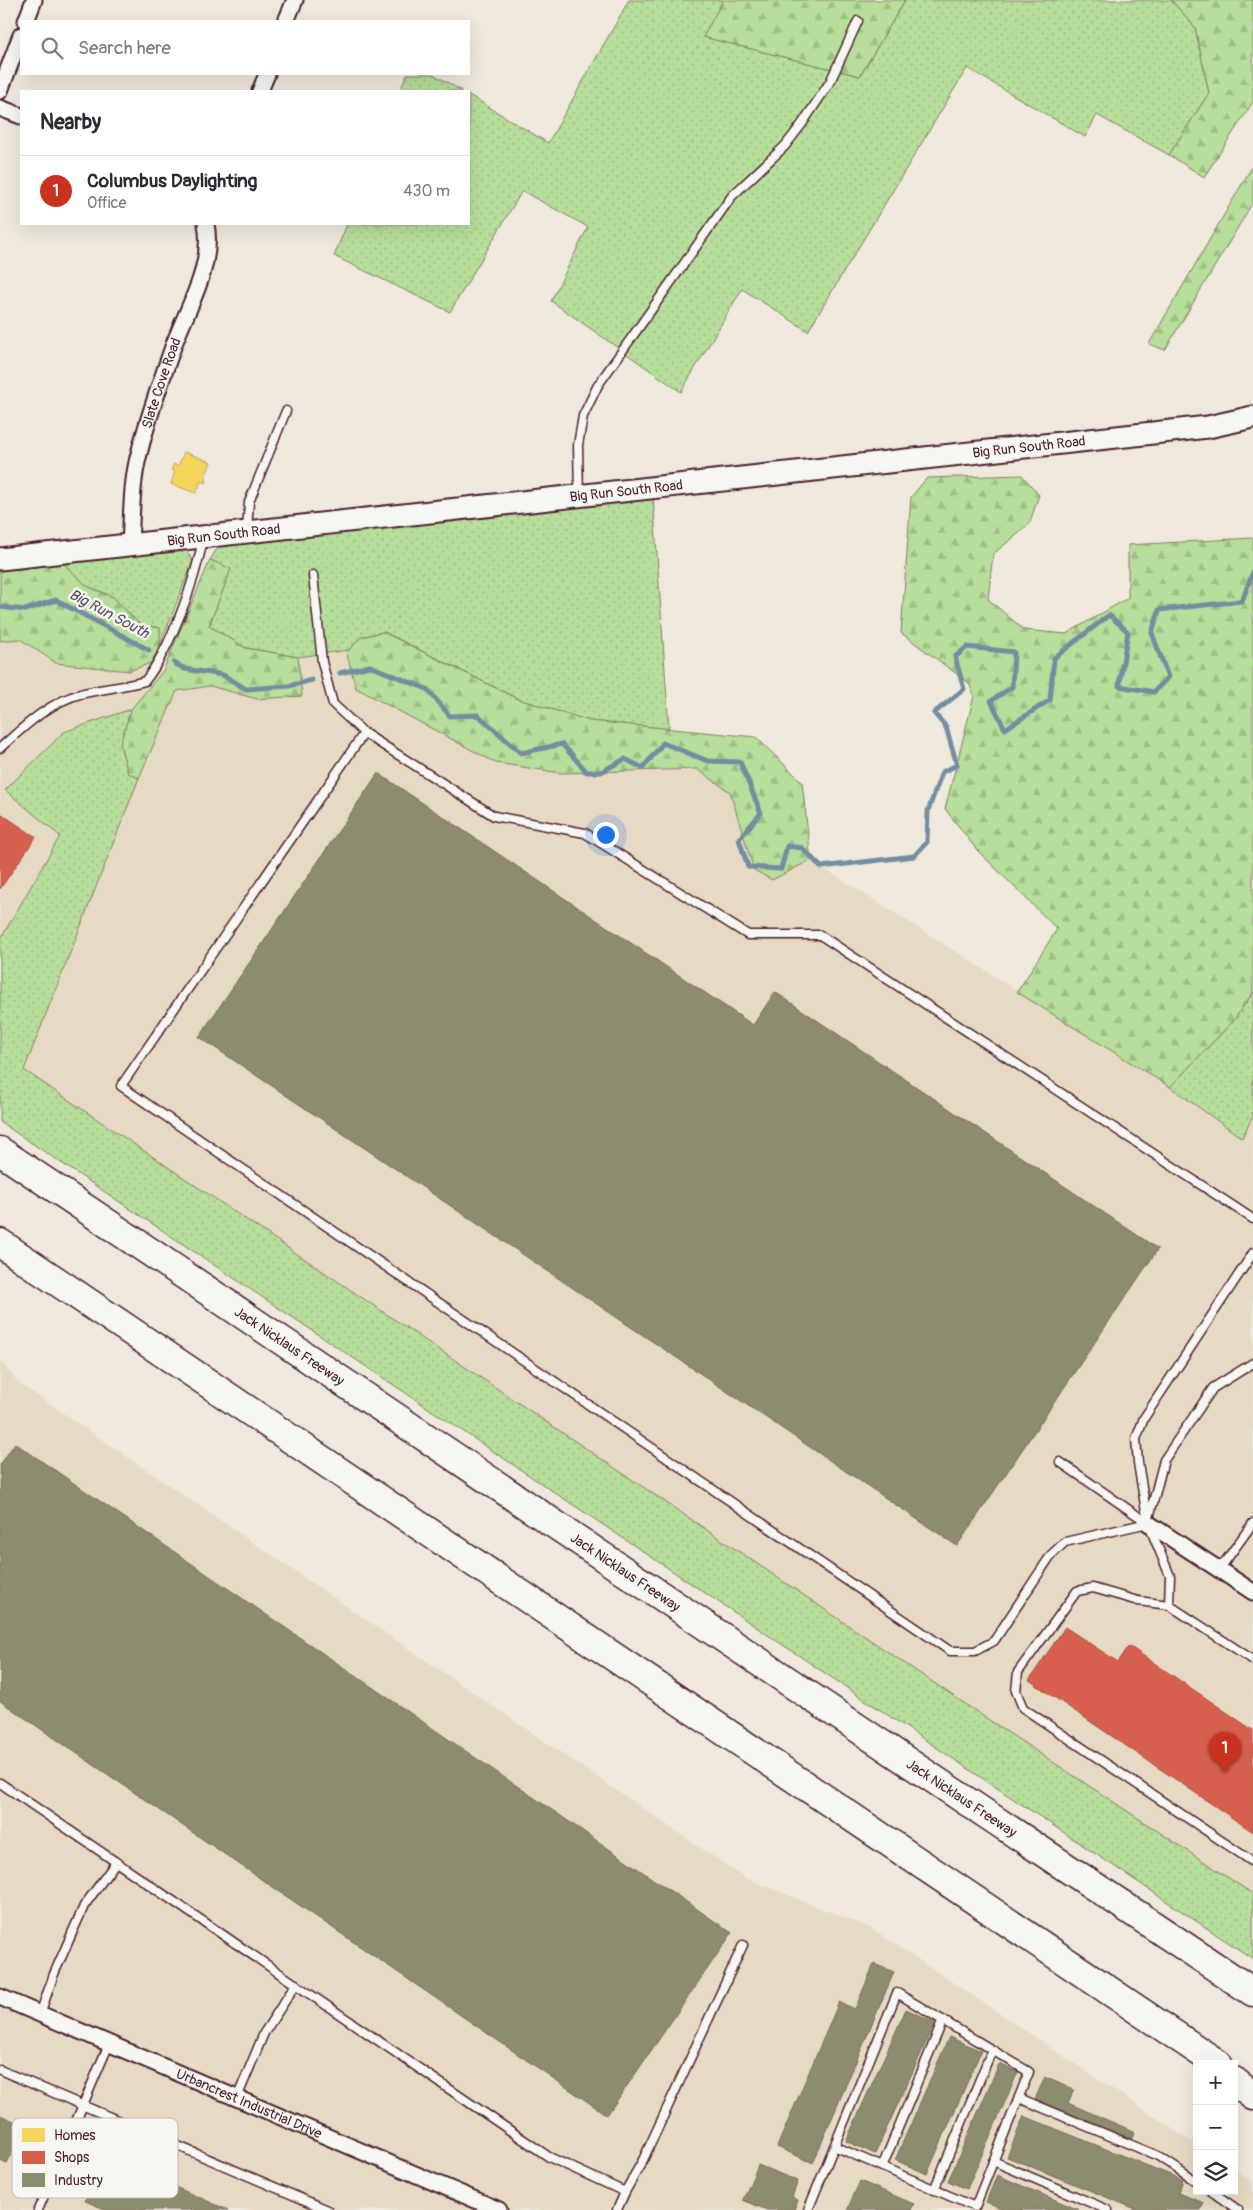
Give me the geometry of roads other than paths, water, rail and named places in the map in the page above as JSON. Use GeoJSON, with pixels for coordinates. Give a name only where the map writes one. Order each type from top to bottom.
{"type":"FeatureCollection","features":[{"type":"Feature","properties":{"kind":"highway","name":"Jack Nicklaus Freeway"},"geometry":{"type":"LineString","coordinates":[[0,1150],[897,1755],[1253,1992]]}},
{"type":"Feature","properties":{"kind":"highway"},"geometry":{"type":"LineString","coordinates":[[0,1243],[1212,2060]]}},
{"type":"Feature","properties":{"kind":"highway"},"geometry":{"type":"LineString","coordinates":[[1176,2036],[1207,2060]]}},
{"type":"Feature","properties":{"kind":"highway"},"geometry":{"type":"LineString","coordinates":[[1238,2077],[1253,2087]]}},
{"type":"Feature","properties":{"kind":"highway"},"geometry":{"type":"LineString","coordinates":[[1238,2084],[1253,2096]]}},
{"type":"Feature","properties":{"kind":"street"},"geometry":{"type":"LineString","coordinates":[[26,20],[34,0]]}},
{"type":"Feature","properties":{"kind":"street"},"geometry":{"type":"LineString","coordinates":[[286,20],[294,0]]}},
{"type":"Feature","properties":{"kind":"street"},"geometry":{"type":"LineString","coordinates":[[0,91],[20,38]]}},
{"type":"Feature","properties":{"kind":"street"},"geometry":{"type":"LineString","coordinates":[[260,90],[267,75]]}},
{"type":"Feature","properties":{"kind":"street"},"geometry":{"type":"LineString","coordinates":[[0,108],[20,116]]}},
{"type":"Feature","properties":{"kind":"street","name":"Slate Cove Road"},"geometry":{"type":"LineString","coordinates":[[130,545],[133,479],[140,450],[174,345],[203,270],[207,251],[206,225]]}},
{"type":"Feature","properties":{"kind":"street","name":"Big Run South Road"},"geometry":{"type":"LineString","coordinates":[[0,559],[1208,427],[1253,418]]}},
{"type":"Feature","properties":{"kind":"street"},"geometry":{"type":"LineString","coordinates":[[1148,1523],[1253,1592]]}},
{"type":"Feature","properties":{"kind":"street","name":"Urbancrest Industrial Drive"},"geometry":{"type":"LineString","coordinates":[[0,1997],[493,2209]]}},
{"type":"Feature","properties":{"kind":"lane"},"geometry":{"type":"LineString","coordinates":[[579,497],[578,445],[583,416],[598,385],[732,196],[785,146],[802,124],[830,82],[858,21]]}},
{"type":"Feature","properties":{"kind":"lane"},"geometry":{"type":"LineString","coordinates":[[246,532],[249,502],[286,411]]}},
{"type":"Feature","properties":{"kind":"lane"},"geometry":{"type":"LineString","coordinates":[[0,748],[33,719],[51,707],[80,694],[145,681],[158,664],[197,570],[203,537]]}},
{"type":"Feature","properties":{"kind":"lane"},"geometry":{"type":"LineString","coordinates":[[313,575],[322,662],[333,704],[364,733],[494,816],[585,833],[748,935],[820,935],[1253,1219]]}},
{"type":"Feature","properties":{"kind":"lane"},"geometry":{"type":"LineString","coordinates":[[364,733],[121,1086],[950,1651],[975,1651],[994,1641],[1051,1554],[1065,1542],[1148,1523]]}},
{"type":"Feature","properties":{"kind":"lane"},"geometry":{"type":"LineString","coordinates":[[1169,1605],[1170,1576],[1148,1523],[1136,1439],[1144,1418],[1253,1253]]}},
{"type":"Feature","properties":{"kind":"lane"},"geometry":{"type":"LineString","coordinates":[[1148,1523],[1164,1460],[1213,1388],[1253,1362]]}},
{"type":"Feature","properties":{"kind":"lane"},"geometry":{"type":"LineString","coordinates":[[1060,1462],[1148,1523]]}},
{"type":"Feature","properties":{"kind":"lane"},"geometry":{"type":"LineString","coordinates":[[1219,1570],[1253,1523]]}},
{"type":"Feature","properties":{"kind":"lane"},"geometry":{"type":"LineString","coordinates":[[1253,1660],[1169,1605],[1138,1601],[1093,1588],[1078,1591],[1018,1672],[1016,1691],[1023,1708],[1253,1862]]}},
{"type":"Feature","properties":{"kind":"lane"},"geometry":{"type":"LineString","coordinates":[[0,1783],[549,2157],[625,2192]]}},
{"type":"Feature","properties":{"kind":"lane"},"geometry":{"type":"LineString","coordinates":[[40,2014],[54,1974],[84,1906],[116,1862]]}},
{"type":"Feature","properties":{"kind":"lane"},"geometry":{"type":"LineString","coordinates":[[617,2210],[643,2160],[743,1945]]}},
{"type":"Feature","properties":{"kind":"lane"},"geometry":{"type":"LineString","coordinates":[[237,2098],[264,2033],[296,1984]]}},
{"type":"Feature","properties":{"kind":"lane"},"geometry":{"type":"LineString","coordinates":[[808,2210],[834,2146],[897,1993],[1029,2072],[993,2161],[978,2209],[834,2146]]}},
{"type":"Feature","properties":{"kind":"lane"},"geometry":{"type":"LineString","coordinates":[[882,2167],[943,2020]]}},
{"type":"Feature","properties":{"kind":"lane"},"geometry":{"type":"LineString","coordinates":[[77,2118],[109,2044]]}},
{"type":"Feature","properties":{"kind":"lane"},"geometry":{"type":"LineString","coordinates":[[934,2190],[992,2050]]}},
{"type":"Feature","properties":{"kind":"lane"},"geometry":{"type":"LineString","coordinates":[[0,2070],[113,2118]]}},
{"type":"Feature","properties":{"kind":"lane"},"geometry":{"type":"LineString","coordinates":[[1018,2098],[1158,2156],[1193,2179]]}},
{"type":"Feature","properties":{"kind":"lane"},"geometry":{"type":"LineString","coordinates":[[178,2146],[328,2210]]}},
{"type":"Feature","properties":{"kind":"lane"},"geometry":{"type":"LineString","coordinates":[[993,2161],[1108,2210]]}},
{"type":"Feature","properties":{"kind":"lane"},"geometry":{"type":"LineString","coordinates":[[1217,2195],[1238,2210]]}},
{"type":"Feature","properties":{"kind":"lane"},"geometry":{"type":"LineString","coordinates":[[38,2210],[43,2198]]}},
{"type":"Feature","properties":{"kind":"waterway","name":"Big Run South"},"geometry":{"type":"LineString","coordinates":[[340,673],[370,666],[427,689],[450,716],[478,715],[521,753],[562,744],[587,772],[601,772],[625,759],[643,768],[663,743],[708,761],[740,762],[761,813],[739,839],[748,867],[781,869],[787,846],[802,848],[821,867],[914,856],[927,842],[928,811],[942,772],[957,765],[946,727],[934,713],[964,689],[955,657],[967,647],[1014,652],[1012,687],[991,701],[1005,729],[1050,700],[1054,658],[1109,615],[1128,632],[1119,686],[1154,692],[1168,677],[1152,633],[1159,610],[1242,601],[1253,572]]}},
{"type":"Feature","properties":{"kind":"waterway","name":"Big Run South"},"geometry":{"type":"LineString","coordinates":[[0,607],[25,610],[56,600],[149,650]]}},
{"type":"Feature","properties":{"kind":"waterway","name":"Big Run South"},"geometry":{"type":"LineString","coordinates":[[174,663],[185,669],[223,675],[246,689],[289,686],[312,680]]}},
{"type":"Feature","properties":{"kind":"place","name":"Columbus Daylighting"},"geometry":{"type":"Point","coordinates":[1225,1773]}}]}
